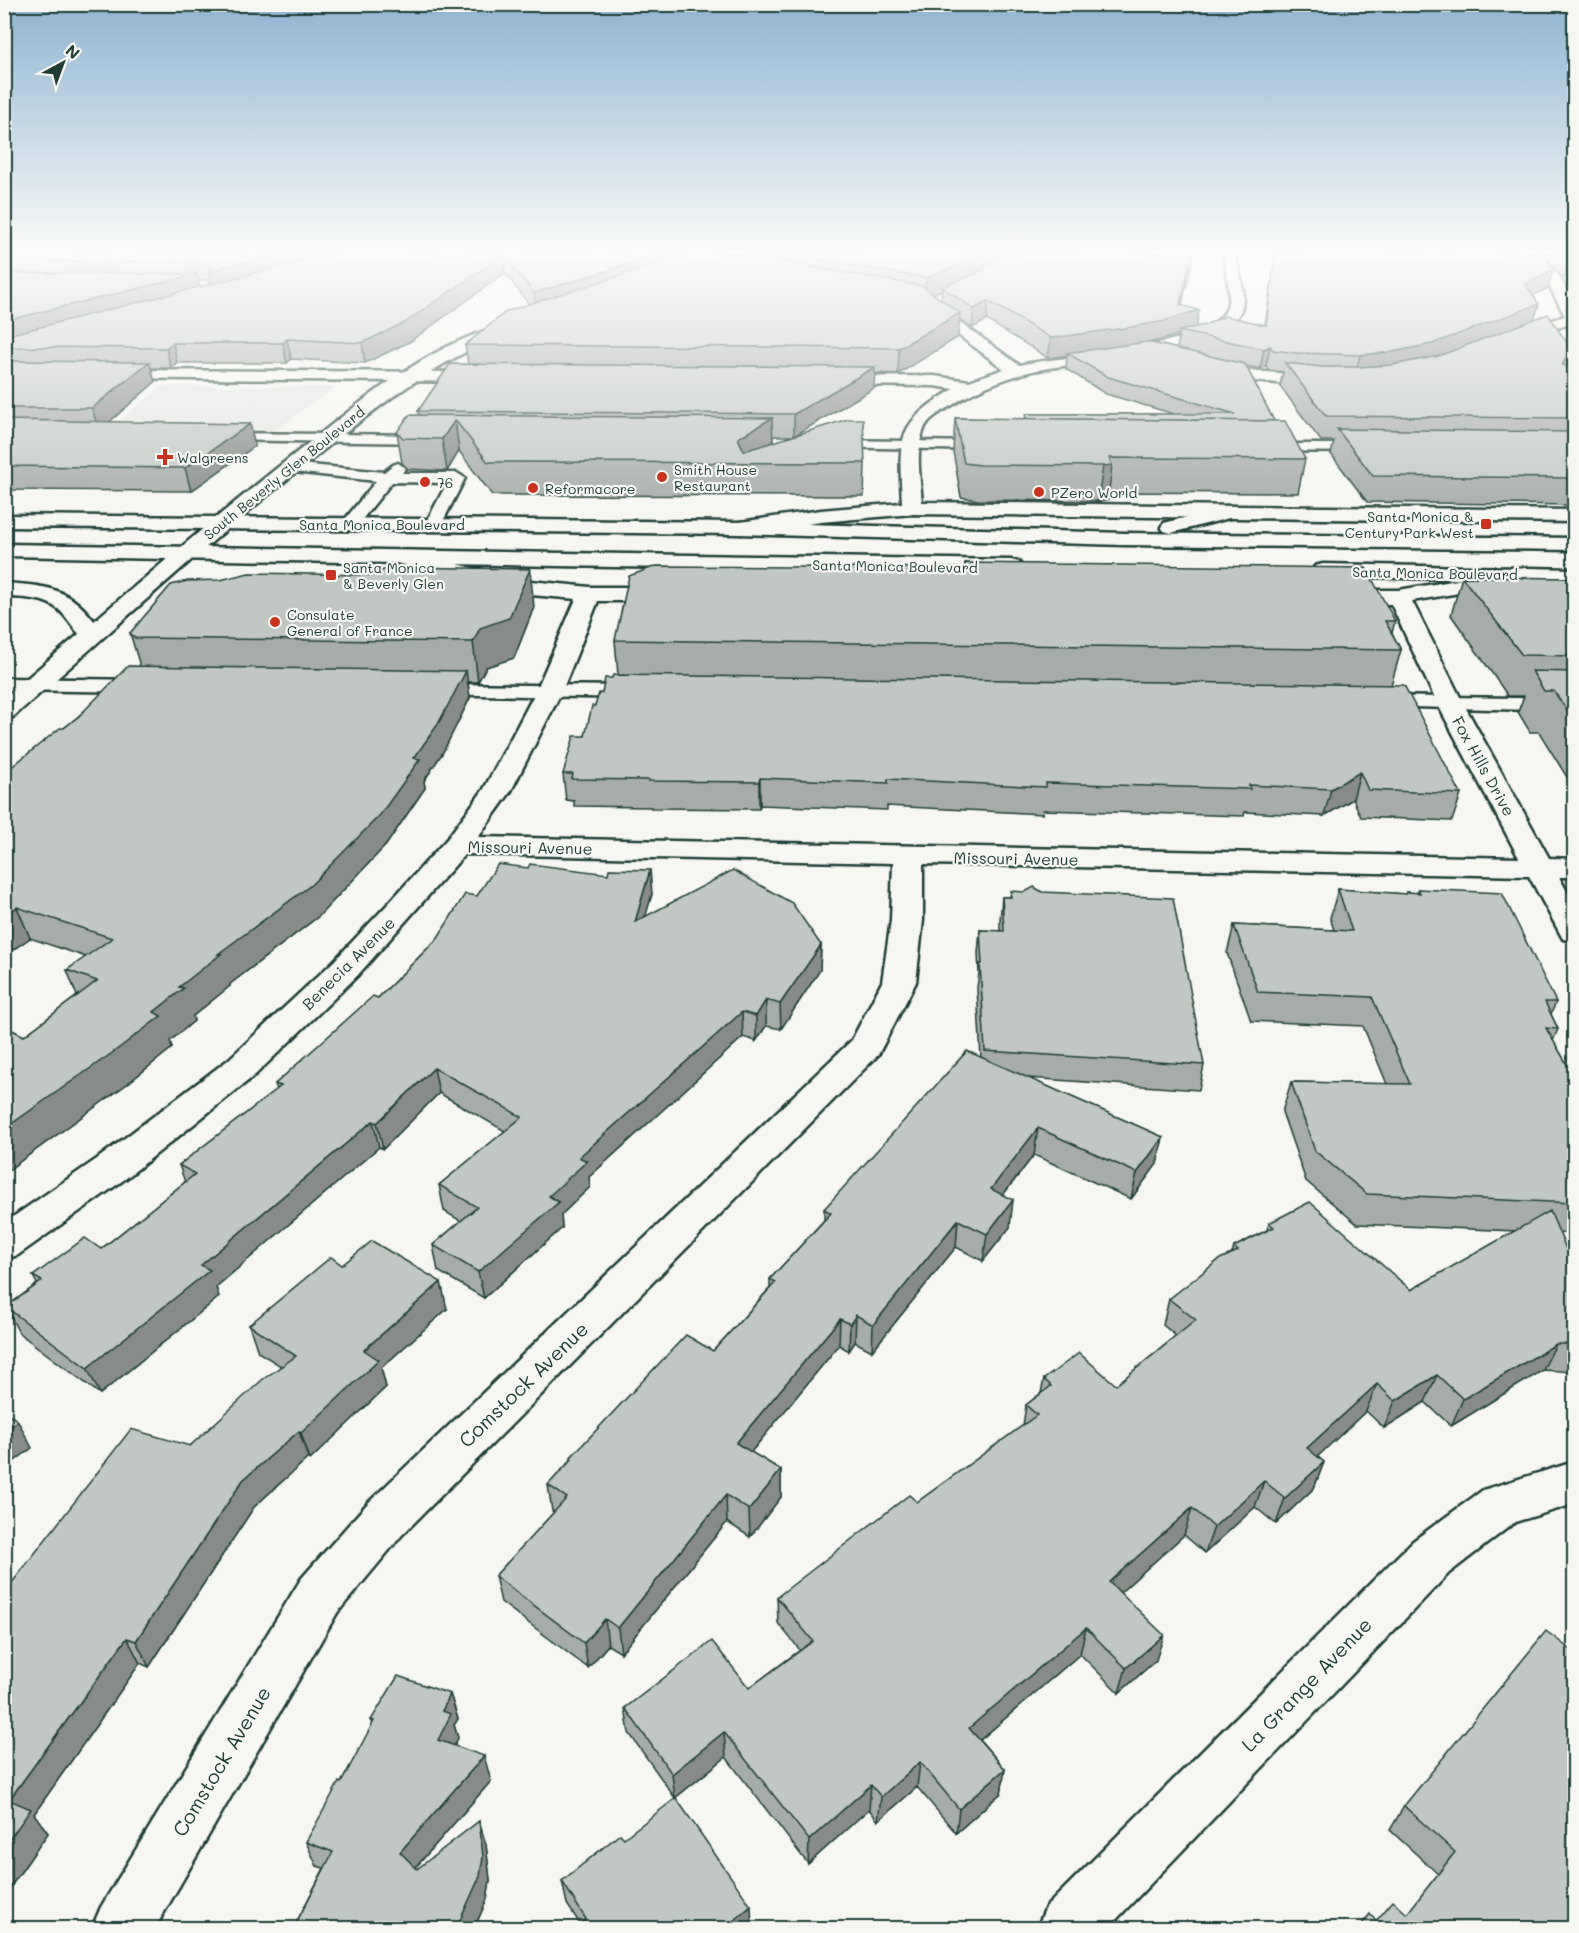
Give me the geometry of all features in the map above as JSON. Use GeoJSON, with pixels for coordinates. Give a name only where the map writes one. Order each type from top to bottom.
{"type":"FeatureCollection","features":[{"type":"Feature","properties":{"kind":"street","name":"South Beverly Glen Boulevard"},"geometry":{"type":"LineString","coordinates":[[4,712],[222,522],[377,396],[407,376],[469,343]]}},
{"type":"Feature","properties":{"kind":"street"},"geometry":{"type":"LineString","coordinates":[[980,343],[1017,370]]}},
{"type":"Feature","properties":{"kind":"street"},"geometry":{"type":"LineString","coordinates":[[912,508],[910,445],[917,423],[967,386],[1017,370],[1091,357],[1149,351],[1180,343]]}},
{"type":"Feature","properties":{"kind":"street"},"geometry":{"type":"LineString","coordinates":[[1149,351],[1241,375],[1339,382]]}},
{"type":"Feature","properties":{"kind":"street"},"geometry":{"type":"LineString","coordinates":[[86,375],[496,377]]}},
{"type":"Feature","properties":{"kind":"street"},"geometry":{"type":"LineString","coordinates":[[812,380],[934,381],[967,386]]}},
{"type":"Feature","properties":{"kind":"street","name":"Santa Monica Boulevard"},"geometry":{"type":"LineString","coordinates":[[740,528],[820,516],[912,508],[1575,516]]}},
{"type":"Feature","properties":{"kind":"street"},"geometry":{"type":"LineString","coordinates":[[1125,539],[1230,512]]}},
{"type":"Feature","properties":{"kind":"street","name":"Santa Monica Boulevard"},"geometry":{"type":"LineString","coordinates":[[11,520],[740,528],[1125,539],[1570,545]]}},
{"type":"Feature","properties":{"kind":"street","name":"Santa Monica Boulevard"},"geometry":{"type":"LineString","coordinates":[[4,550],[185,555],[1035,568]]}},
{"type":"Feature","properties":{"kind":"street","name":"Santa Monica Boulevard"},"geometry":{"type":"LineString","coordinates":[[404,558],[531,588],[591,594],[686,594]]}},
{"type":"Feature","properties":{"kind":"street","name":"Santa Monica Boulevard"},"geometry":{"type":"LineString","coordinates":[[1303,571],[1575,576]]}},
{"type":"Feature","properties":{"kind":"street","name":"Santa Monica Boulevard"},"geometry":{"type":"LineString","coordinates":[[1315,596],[1399,597],[1529,574]]}},
{"type":"Feature","properties":{"kind":"street"},"geometry":{"type":"LineString","coordinates":[[4,590],[42,592],[66,604],[92,634]]}},
{"type":"Feature","properties":{"kind":"street","name":"Benecia Avenue"},"geometry":{"type":"LineString","coordinates":[[4,1244],[111,1169],[241,1068],[345,969],[457,845],[497,791],[549,691],[591,594]]}},
{"type":"Feature","properties":{"kind":"street","name":"Fox Hills Drive"},"geometry":{"type":"LineString","coordinates":[[1399,597],[1450,703],[1575,932]]}},
{"type":"Feature","properties":{"kind":"street","name":"Missouri Avenue"},"geometry":{"type":"LineString","coordinates":[[457,845],[1575,868]]}},
{"type":"Feature","properties":{"kind":"street","name":"Comstock Avenue"},"geometry":{"type":"LineString","coordinates":[[122,1929],[319,1596],[384,1520],[866,1047],[899,982],[907,920],[908,855]]}},
{"type":"Feature","properties":{"kind":"street","name":"La Grange Avenue"},"geometry":{"type":"LineString","coordinates":[[1067,1929],[1431,1557],[1500,1505],[1575,1483]]}},
{"type":"Feature","properties":{"kind":"lane"},"geometry":{"type":"LineString","coordinates":[[203,437],[322,442],[454,440]]}},
{"type":"Feature","properties":{"kind":"lane"},"geometry":{"type":"LineString","coordinates":[[322,442],[413,454],[387,477],[350,524]]}},
{"type":"Feature","properties":{"kind":"lane"},"geometry":{"type":"LineString","coordinates":[[812,444],[1005,446]]}},
{"type":"Feature","properties":{"kind":"lane"},"geometry":{"type":"LineString","coordinates":[[1254,448],[1385,449]]}},
{"type":"Feature","properties":{"kind":"lane"},"geometry":{"type":"LineString","coordinates":[[289,468],[387,477],[457,478],[433,525]]}},
{"type":"Feature","properties":{"kind":"lane"},"geometry":{"type":"LineString","coordinates":[[4,684],[160,686]]}},
{"type":"Feature","properties":{"kind":"lane"},"geometry":{"type":"LineString","coordinates":[[410,689],[655,692]]}},
{"type":"Feature","properties":{"kind":"lane"},"geometry":{"type":"LineString","coordinates":[[1354,702],[1575,705]]}},
{"type":"Feature","properties":{"kind":"shaded area"},"geometry":{"type":"Polygon","coordinates":[[[162,386],[335,387],[192,491],[5,490],[104,433],[162,386]]]}},
{"type":"Feature","properties":{"kind":"building"},"geometry":{"type":"Polygon","coordinates":[[[4,343],[173,343],[166,348],[4,347],[4,343]]]}},
{"type":"Feature","properties":{"kind":"building"},"geometry":{"type":"Polygon","coordinates":[[[467,343],[907,343],[899,348],[465,345],[467,343]]]}},
{"type":"Feature","properties":{"kind":"building"},"geometry":{"type":"Polygon","coordinates":[[[1152,343],[1245,364],[1274,421],[1027,419],[1026,414],[1235,414],[1108,377],[1067,353],[1152,343]]]}},
{"type":"Feature","properties":{"kind":"building"},"geometry":{"type":"Polygon","coordinates":[[[1237,343],[1434,343],[1392,352],[1360,355],[1296,353],[1273,350],[1270,346],[1264,349],[1237,343]]]}},
{"type":"Feature","properties":{"kind":"building"},"geometry":{"type":"Polygon","coordinates":[[[1472,343],[1567,343],[1573,352],[1568,354],[1562,365],[1575,368],[1575,418],[1326,416],[1285,363],[1323,367],[1358,367],[1392,365],[1439,356],[1472,343]]]}},
{"type":"Feature","properties":{"kind":"building"},"geometry":{"type":"Polygon","coordinates":[[[4,361],[149,362],[92,408],[4,408],[4,361]]]}},
{"type":"Feature","properties":{"kind":"building"},"geometry":{"type":"Polygon","coordinates":[[[450,364],[875,367],[794,414],[418,411],[450,364]]]}},
{"type":"Feature","properties":{"kind":"building"},"geometry":{"type":"Polygon","coordinates":[[[409,415],[772,418],[738,438],[744,451],[848,419],[863,419],[865,463],[488,462],[455,420],[442,439],[403,438],[397,432],[409,415]]]}},
{"type":"Feature","properties":{"kind":"building"},"geometry":{"type":"Polygon","coordinates":[[[955,418],[1285,421],[1305,459],[1109,458],[1112,465],[1103,466],[980,465],[964,463],[955,418]]]}},
{"type":"Feature","properties":{"kind":"building"},"geometry":{"type":"Polygon","coordinates":[[[4,420],[250,424],[185,468],[4,466],[4,420]]]}},
{"type":"Feature","properties":{"kind":"building"},"geometry":{"type":"Polygon","coordinates":[[[1337,429],[1575,432],[1575,478],[1373,476],[1337,429]]]}},
{"type":"Feature","properties":{"kind":"building"},"geometry":{"type":"Polygon","coordinates":[[[965,563],[1366,568],[1395,621],[1385,621],[1401,650],[615,640],[629,576],[656,566],[966,568],[965,563]]]}},
{"type":"Feature","properties":{"kind":"building"},"geometry":{"type":"Polygon","coordinates":[[[393,567],[530,569],[509,618],[480,628],[473,642],[135,638],[130,633],[171,585],[187,581],[220,580],[249,573],[369,575],[393,567]]]}},
{"type":"Feature","properties":{"kind":"building"},"geometry":{"type":"Polygon","coordinates":[[[1462,577],[1575,578],[1575,656],[1522,655],[1462,577]]]}},
{"type":"Feature","properties":{"kind":"building"},"geometry":{"type":"Polygon","coordinates":[[[128,666],[466,671],[438,724],[414,758],[420,759],[380,815],[311,885],[218,954],[221,954],[179,987],[184,988],[154,1012],[161,1016],[4,1129],[4,1026],[24,1036],[97,981],[67,970],[112,938],[17,907],[4,915],[4,773],[60,728],[64,728],[79,716],[128,666]]]}},
{"type":"Feature","properties":{"kind":"building"},"geometry":{"type":"Polygon","coordinates":[[[1532,671],[1575,672],[1575,723],[1554,691],[1544,691],[1532,671]]]}},
{"type":"Feature","properties":{"kind":"building"},"geometry":{"type":"Polygon","coordinates":[[[613,675],[1404,685],[1461,794],[1368,790],[1360,772],[1331,789],[1249,785],[1250,789],[1046,783],[1046,787],[888,779],[888,783],[760,778],[759,782],[572,779],[573,774],[563,774],[574,736],[585,736],[592,706],[595,706],[599,693],[602,693],[605,678],[612,678],[613,675]]]}},
{"type":"Feature","properties":{"kind":"building"},"geometry":{"type":"Polygon","coordinates":[[[498,864],[528,868],[530,864],[608,874],[609,869],[650,870],[635,922],[733,870],[792,903],[821,945],[780,1004],[766,1000],[756,1016],[742,1012],[579,1157],[587,1161],[549,1196],[559,1202],[478,1272],[433,1245],[477,1207],[439,1185],[522,1117],[434,1068],[377,1123],[373,1121],[201,1265],[210,1270],[87,1368],[6,1307],[42,1281],[33,1276],[85,1238],[101,1249],[195,1174],[179,1165],[281,1086],[275,1084],[373,996],[378,998],[437,939],[465,894],[477,896],[498,864]]]}},
{"type":"Feature","properties":{"kind":"building"},"geometry":{"type":"Polygon","coordinates":[[[1034,887],[1042,892],[1173,898],[1204,1065],[985,1051],[980,930],[1004,931],[1002,897],[1011,897],[1011,891],[1025,892],[1034,887]]]}},
{"type":"Feature","properties":{"kind":"building"},"geometry":{"type":"Polygon","coordinates":[[[1338,889],[1406,894],[1406,892],[1420,893],[1418,889],[1502,893],[1556,1002],[1545,1002],[1558,1029],[1546,1028],[1575,1078],[1575,1092],[1571,1092],[1575,1098],[1575,1203],[1367,1194],[1315,1151],[1291,1082],[1410,1084],[1372,997],[1258,992],[1234,925],[1352,931],[1338,889]]]}},
{"type":"Feature","properties":{"kind":"building"},"geometry":{"type":"Polygon","coordinates":[[[967,1051],[1163,1137],[1137,1173],[1038,1128],[991,1189],[1013,1200],[987,1234],[958,1220],[873,1325],[856,1315],[850,1324],[840,1319],[736,1443],[781,1470],[749,1510],[726,1495],[618,1628],[605,1619],[584,1643],[495,1576],[567,1498],[548,1485],[572,1459],[571,1457],[686,1335],[713,1351],[776,1282],[770,1279],[831,1213],[824,1209],[967,1051]]]}},
{"type":"Feature","properties":{"kind":"building"},"geometry":{"type":"Polygon","coordinates":[[[1310,1202],[1411,1290],[1550,1211],[1575,1270],[1575,1344],[1556,1344],[1463,1399],[1437,1375],[1395,1401],[1377,1384],[1307,1448],[1324,1462],[1285,1498],[1264,1481],[1214,1527],[1192,1508],[1109,1582],[1164,1635],[1126,1668],[1086,1628],[969,1728],[1005,1769],[959,1809],[920,1762],[881,1797],[871,1785],[809,1840],[724,1732],[672,1774],[625,1708],[712,1641],[749,1688],[813,1641],[777,1597],[909,1495],[917,1502],[1037,1415],[1026,1405],[1051,1386],[1044,1379],[1079,1353],[1116,1385],[1196,1320],[1169,1299],[1220,1259],[1238,1251],[1234,1247],[1274,1227],[1269,1223],[1310,1202]]]}},
{"type":"Feature","properties":{"kind":"building"},"geometry":{"type":"Polygon","coordinates":[[[372,1241],[441,1282],[364,1350],[379,1360],[301,1433],[299,1431],[243,1480],[136,1641],[127,1638],[9,1800],[31,1809],[4,1847],[4,1593],[131,1429],[190,1446],[262,1380],[296,1356],[249,1325],[331,1257],[342,1265],[372,1241]]]}},
{"type":"Feature","properties":{"kind":"building"},"geometry":{"type":"Polygon","coordinates":[[[4,1410],[18,1421],[4,1432],[4,1410]]]}},
{"type":"Feature","properties":{"kind":"building"},"geometry":{"type":"Polygon","coordinates":[[[1546,1631],[1575,1653],[1575,1929],[1358,1929],[1370,1914],[1376,1921],[1393,1901],[1407,1914],[1455,1852],[1404,1806],[1546,1631]]]}},
{"type":"Feature","properties":{"kind":"building"},"geometry":{"type":"Polygon","coordinates":[[[398,1676],[450,1694],[442,1711],[451,1714],[438,1740],[484,1756],[400,1852],[417,1869],[479,1821],[483,1857],[480,1876],[456,1929],[293,1929],[333,1852],[306,1842],[374,1721],[371,1720],[398,1676]]]}},
{"type":"Feature","properties":{"kind":"building"},"geometry":{"type":"Polygon","coordinates":[[[676,1798],[751,1906],[730,1924],[733,1929],[575,1929],[586,1919],[562,1881],[620,1834],[624,1838],[676,1798]]]}},
{"type":"Feature","properties":{"kind":"place","name":"Walgreens"},"geometry":{"type":"Point","coordinates":[165,457]}},
{"type":"Feature","properties":{"kind":"place","name":"Smith House Restaurant"},"geometry":{"type":"Point","coordinates":[662,477]}},
{"type":"Feature","properties":{"kind":"place","name":"76"},"geometry":{"type":"Point","coordinates":[425,482]}},
{"type":"Feature","properties":{"kind":"place","name":"Reformacore"},"geometry":{"type":"Point","coordinates":[533,488]}},
{"type":"Feature","properties":{"kind":"place","name":"PZero World"},"geometry":{"type":"Point","coordinates":[1039,492]}},
{"type":"Feature","properties":{"kind":"place","name":"Santa Monica & Century Park West"},"geometry":{"type":"Point","coordinates":[1486,524]}},
{"type":"Feature","properties":{"kind":"place","name":"Santa Monica & Beverly Glen"},"geometry":{"type":"Point","coordinates":[331,575]}},
{"type":"Feature","properties":{"kind":"place","name":"Consulate General of France"},"geometry":{"type":"Point","coordinates":[275,622]}}]}
